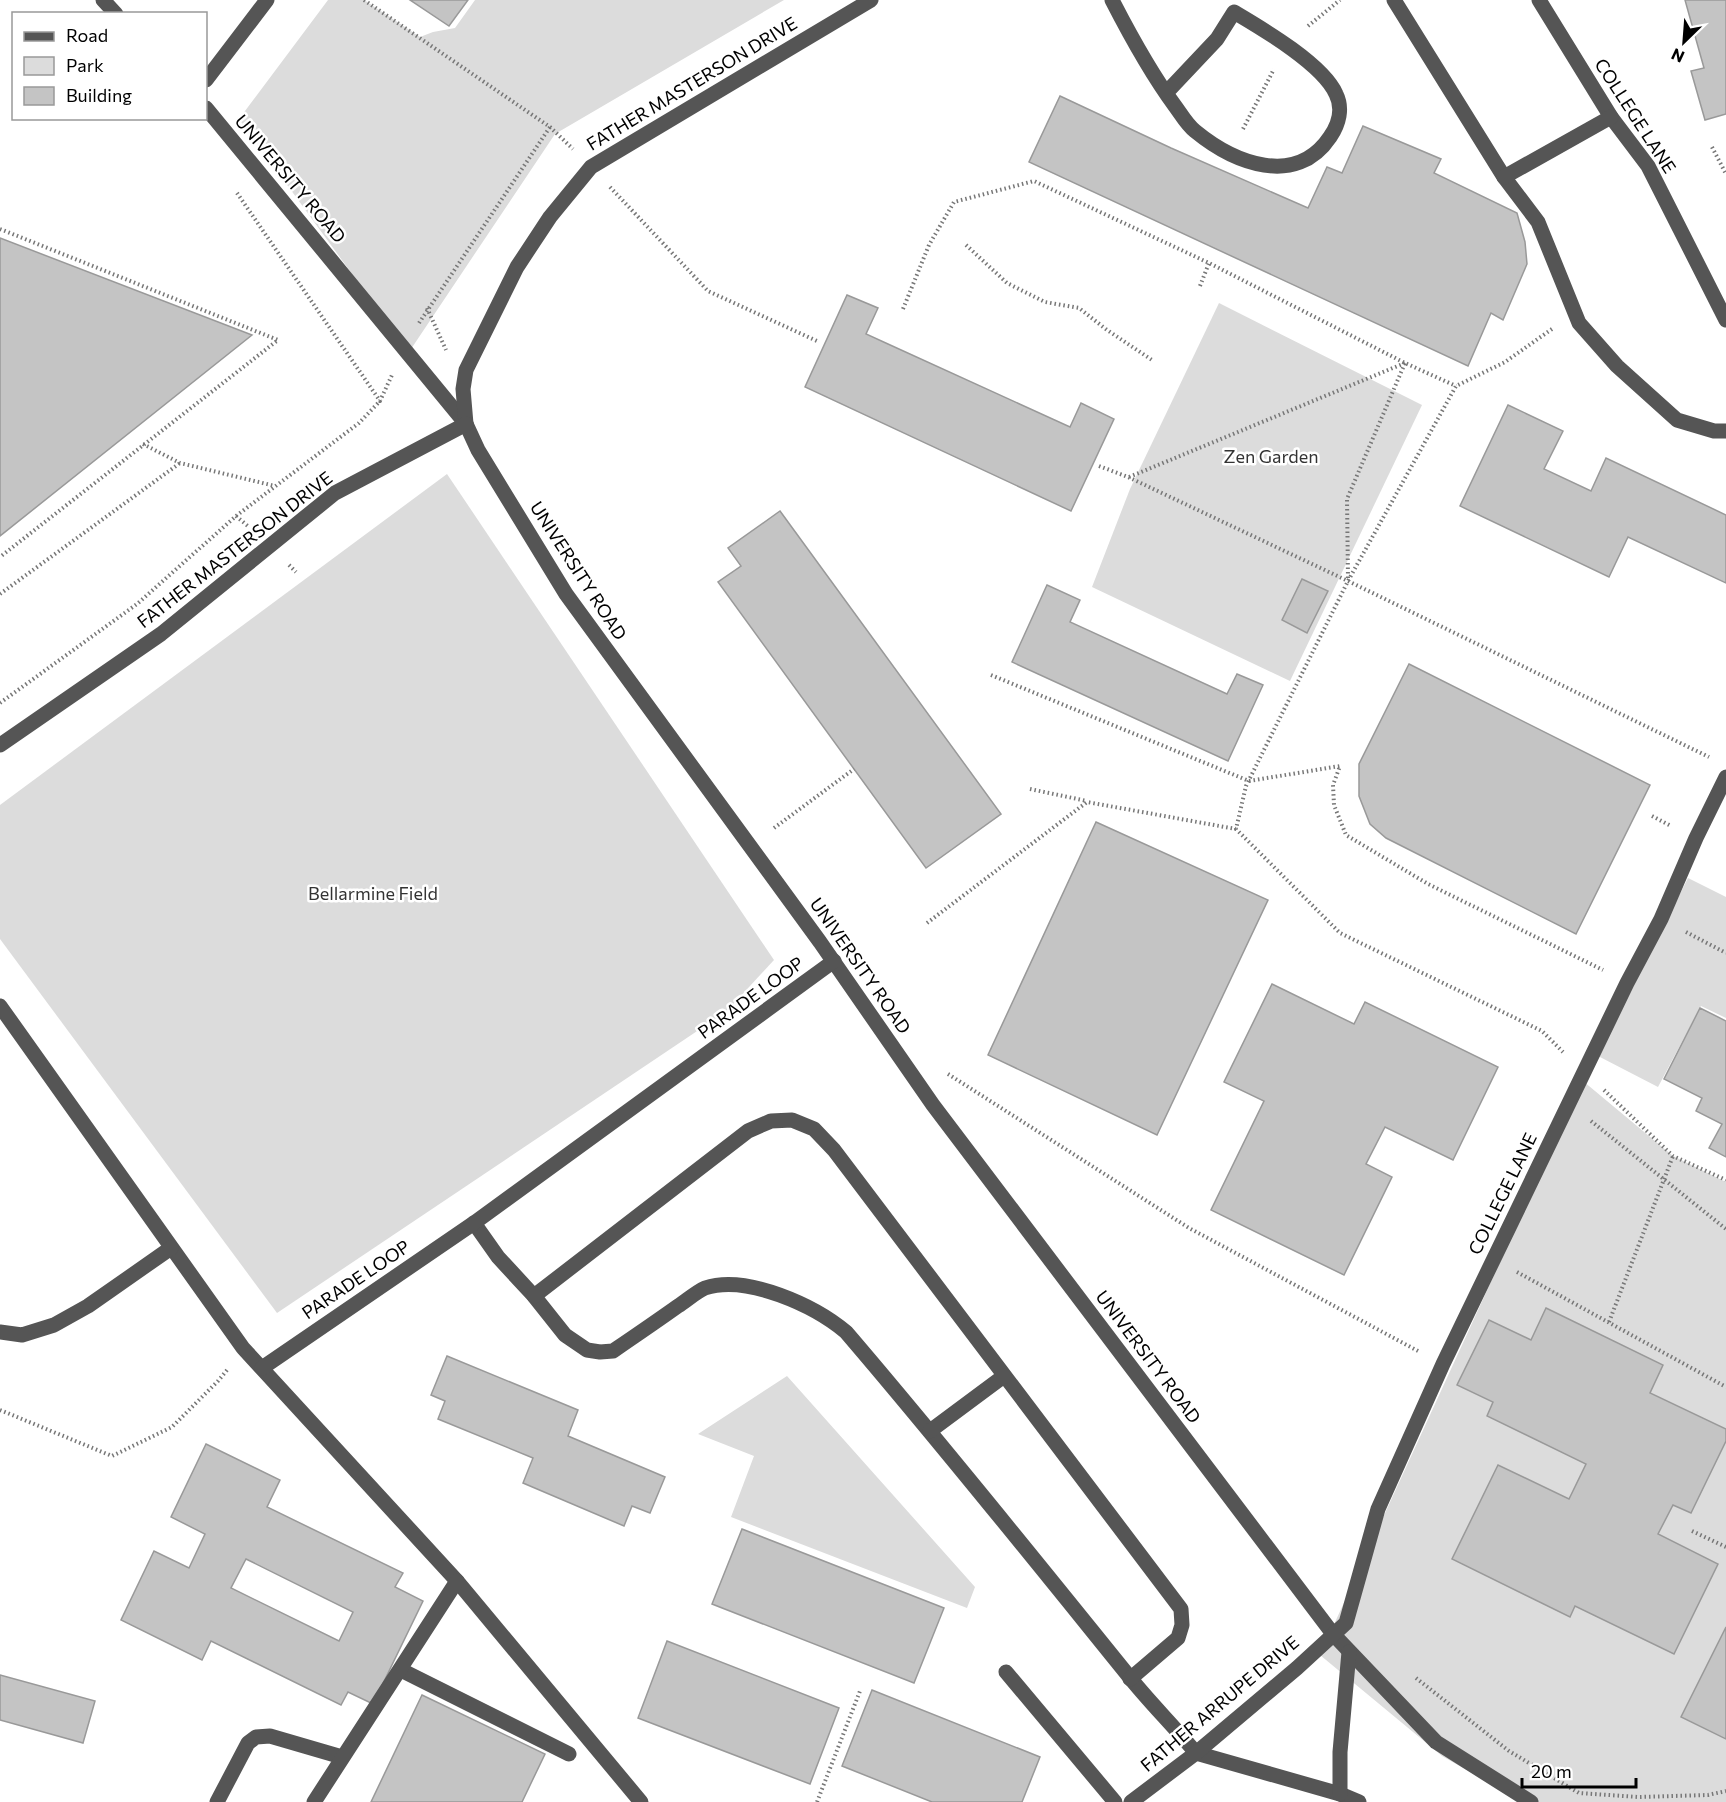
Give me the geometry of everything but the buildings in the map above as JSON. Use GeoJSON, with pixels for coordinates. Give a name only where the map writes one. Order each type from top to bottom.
{"type":"FeatureCollection","features":[{"type":"Feature","properties":{"kind":"street"},"geometry":{"type":"LineString","coordinates":[[103,0],[114,12]]}},
{"type":"Feature","properties":{"kind":"street"},"geometry":{"type":"LineString","coordinates":[[207,79],[267,0]]}},
{"type":"Feature","properties":{"kind":"street","name":"FATHER MASTERSON DRIVE"},"geometry":{"type":"LineString","coordinates":[[0,745],[161,634],[335,493],[466,424],[463,388],[466,370],[517,267],[550,217],[591,167],[871,0]]}},
{"type":"Feature","properties":{"kind":"street"},"geometry":{"type":"LineString","coordinates":[[1112,0],[1138,51],[1166,93],[1193,130],[1230,154],[1250,163],[1269,166],[1294,165],[1312,158],[1336,128],[1340,106],[1335,92],[1326,80],[1287,45],[1229,6],[1217,39],[1166,93]]}},
{"type":"Feature","properties":{"kind":"street"},"geometry":{"type":"LineString","coordinates":[[1394,0],[1504,177],[1538,222],[1580,322],[1617,366],[1677,420],[1714,431],[1726,431]]}},
{"type":"Feature","properties":{"kind":"street","name":"COLLEGE LANE"},"geometry":{"type":"LineString","coordinates":[[1539,0],[1611,117],[1648,166],[1726,320]]}},
{"type":"Feature","properties":{"kind":"street","name":"UNIVERSITY ROAD"},"geometry":{"type":"LineString","coordinates":[[207,109],[466,424],[478,450],[566,594],[834,961],[933,1105],[1333,1634],[1436,1742],[1531,1802]]}},
{"type":"Feature","properties":{"kind":"street"},"geometry":{"type":"LineString","coordinates":[[1504,177],[1611,117]]}},
{"type":"Feature","properties":{"kind":"street","name":"COLLEGE LANE"},"geometry":{"type":"LineString","coordinates":[[1333,1634],[1346,1623],[1378,1509],[1443,1364],[1568,1103],[1661,919],[1696,838],[1725,780]]}},
{"type":"Feature","properties":{"kind":"street","name":"PARADE LOOP"},"geometry":{"type":"LineString","coordinates":[[262,1368],[474,1223],[834,961]]}},
{"type":"Feature","properties":{"kind":"street"},"geometry":{"type":"LineString","coordinates":[[0,1006],[243,1348],[457,1581],[641,1802]]}},
{"type":"Feature","properties":{"kind":"street"},"geometry":{"type":"LineString","coordinates":[[534,1296],[748,1131],[771,1121],[792,1120],[814,1129],[834,1150],[1181,1609],[1182,1625],[1178,1638],[1130,1679]]}},
{"type":"Feature","properties":{"kind":"street"},"geometry":{"type":"LineString","coordinates":[[474,1223],[498,1257],[534,1296],[565,1335],[587,1350],[613,1351],[705,1288],[746,1286],[777,1294],[832,1320],[846,1332],[930,1431],[1130,1679],[1196,1753],[1340,1794],[1359,1802]]}},
{"type":"Feature","properties":{"kind":"street"},"geometry":{"type":"LineString","coordinates":[[0,1332],[22,1335],[54,1325],[88,1306],[171,1248]]}},
{"type":"Feature","properties":{"kind":"street"},"geometry":{"type":"LineString","coordinates":[[930,1431],[1004,1376]]}},
{"type":"Feature","properties":{"kind":"street"},"geometry":{"type":"LineString","coordinates":[[314,1802],[457,1581]]}},
{"type":"Feature","properties":{"kind":"street","name":"FATHER ARRUPE DRIVE"},"geometry":{"type":"LineString","coordinates":[[1131,1802],[1196,1753],[1297,1668],[1333,1634]]}},
{"type":"Feature","properties":{"kind":"street"},"geometry":{"type":"LineString","coordinates":[[1340,1794],[1340,1752],[1349,1652]]}},
{"type":"Feature","properties":{"kind":"street"},"geometry":{"type":"LineString","coordinates":[[401,1670],[569,1754]]}},
{"type":"Feature","properties":{"kind":"street"},"geometry":{"type":"LineString","coordinates":[[1006,1672],[1115,1802]]}},
{"type":"Feature","properties":{"kind":"street"},"geometry":{"type":"LineString","coordinates":[[218,1802],[248,1743],[256,1737],[270,1736],[342,1757]]}},
{"type":"Feature","properties":{"kind":"path"},"geometry":{"type":"LineString","coordinates":[[364,0],[550,127],[708,291],[817,341]]}},
{"type":"Feature","properties":{"kind":"path"},"geometry":{"type":"LineString","coordinates":[[1712,147],[1726,174]]}},
{"type":"Feature","properties":{"kind":"path"},"geometry":{"type":"LineString","coordinates":[[903,309],[928,245],[954,201],[1034,181],[1209,262],[1406,363],[1456,386]]}},
{"type":"Feature","properties":{"kind":"path"},"geometry":{"type":"LineString","coordinates":[[0,229],[278,340],[0,557]]}},
{"type":"Feature","properties":{"kind":"path"},"geometry":{"type":"LineString","coordinates":[[966,245],[1007,283],[1045,302],[1079,308],[1152,360]]}},
{"type":"Feature","properties":{"kind":"path"},"geometry":{"type":"LineString","coordinates":[[1200,286],[1209,262]]}},
{"type":"Feature","properties":{"kind":"path"},"geometry":{"type":"LineString","coordinates":[[1236,829],[1246,786],[1348,580],[1456,386],[1505,362],[1560,323]]}},
{"type":"Feature","properties":{"kind":"path"},"geometry":{"type":"LineString","coordinates":[[1128,477],[1406,363]]}},
{"type":"Feature","properties":{"kind":"path"},"geometry":{"type":"LineString","coordinates":[[1348,580],[1347,499],[1406,363]]}},
{"type":"Feature","properties":{"kind":"path"},"geometry":{"type":"LineString","coordinates":[[0,702],[137,604],[236,516],[359,423],[380,401]]}},
{"type":"Feature","properties":{"kind":"path"},"geometry":{"type":"LineString","coordinates":[[143,444],[180,463],[276,486]]}},
{"type":"Feature","properties":{"kind":"path"},"geometry":{"type":"LineString","coordinates":[[0,594],[180,463]]}},
{"type":"Feature","properties":{"kind":"path"},"geometry":{"type":"LineString","coordinates":[[1099,466],[1128,477],[1348,580],[1717,761],[1725,780]]}},
{"type":"Feature","properties":{"kind":"path"},"geometry":{"type":"LineString","coordinates":[[991,675],[1249,782],[1340,766],[1333,785],[1334,805],[1346,835],[1428,884],[1627,983]]}},
{"type":"Feature","properties":{"kind":"path"},"geometry":{"type":"LineString","coordinates":[[774,828],[854,769]]}},
{"type":"Feature","properties":{"kind":"path"},"geometry":{"type":"LineString","coordinates":[[1030,789],[1236,829],[1341,933],[1542,1031],[1673,1156],[1726,1180]]}},
{"type":"Feature","properties":{"kind":"path"},"geometry":{"type":"LineString","coordinates":[[927,924],[1088,802]]}},
{"type":"Feature","properties":{"kind":"path"},"geometry":{"type":"LineString","coordinates":[[1661,919],[1726,953]]}},
{"type":"Feature","properties":{"kind":"path"},"geometry":{"type":"LineString","coordinates":[[948,1074],[1190,1228],[1443,1364]]}},
{"type":"Feature","properties":{"kind":"path"},"geometry":{"type":"LineString","coordinates":[[1568,1103],[1726,1229]]}},
{"type":"Feature","properties":{"kind":"path"},"geometry":{"type":"LineString","coordinates":[[1609,1322],[1673,1156]]}},
{"type":"Feature","properties":{"kind":"path"},"geometry":{"type":"LineString","coordinates":[[1493,1259],[1726,1387]]}},
{"type":"Feature","properties":{"kind":"path"},"geometry":{"type":"LineString","coordinates":[[0,1410],[112,1456],[172,1427],[218,1381],[243,1348]]}},
{"type":"Feature","properties":{"kind":"path"},"geometry":{"type":"LineString","coordinates":[[1692,1531],[1726,1547]]}},
{"type":"Feature","properties":{"kind":"path"},"geometry":{"type":"LineString","coordinates":[[1409,1673],[1509,1751],[1579,1794],[1638,1797],[1708,1795],[1726,1791]]}},
{"type":"Feature","properties":{"kind":"path"},"geometry":{"type":"LineString","coordinates":[[817,1802],[860,1691]]}},
{"type":"Feature","properties":{"kind":"green space"},"geometry":{"type":"Polygon","coordinates":[[[328,0],[364,0],[420,37],[455,28],[475,0],[784,0],[555,134],[409,352],[239,119],[328,0]]]}},
{"type":"Feature","properties":{"kind":"green space","name":"Zen Garden"},"geometry":{"type":"Polygon","coordinates":[[[1219,303],[1422,405],[1290,681],[1092,587],[1130,489],[1219,303]]]}},
{"type":"Feature","properties":{"kind":"green space","name":"Bellarmine Field"},"geometry":{"type":"Polygon","coordinates":[[[447,474],[774,960],[727,1011],[277,1313],[0,939],[0,805],[447,474]]]}},
{"type":"Feature","properties":{"kind":"green space"},"geometry":{"type":"Polygon","coordinates":[[[1688,878],[1726,897],[1726,1018],[1701,1006],[1658,1087],[1598,1056],[1688,878]]]}},
{"type":"Feature","properties":{"kind":"green space"},"geometry":{"type":"Polygon","coordinates":[[[1583,1081],[1673,1156],[1726,1182],[1726,1802],[1523,1802],[1442,1756],[1320,1655],[1583,1081]]]}},
{"type":"Feature","properties":{"kind":"green space"},"geometry":{"type":"Polygon","coordinates":[[[787,1376],[975,1587],[967,1608],[731,1517],[754,1456],[698,1434],[787,1376]]]}}]}
